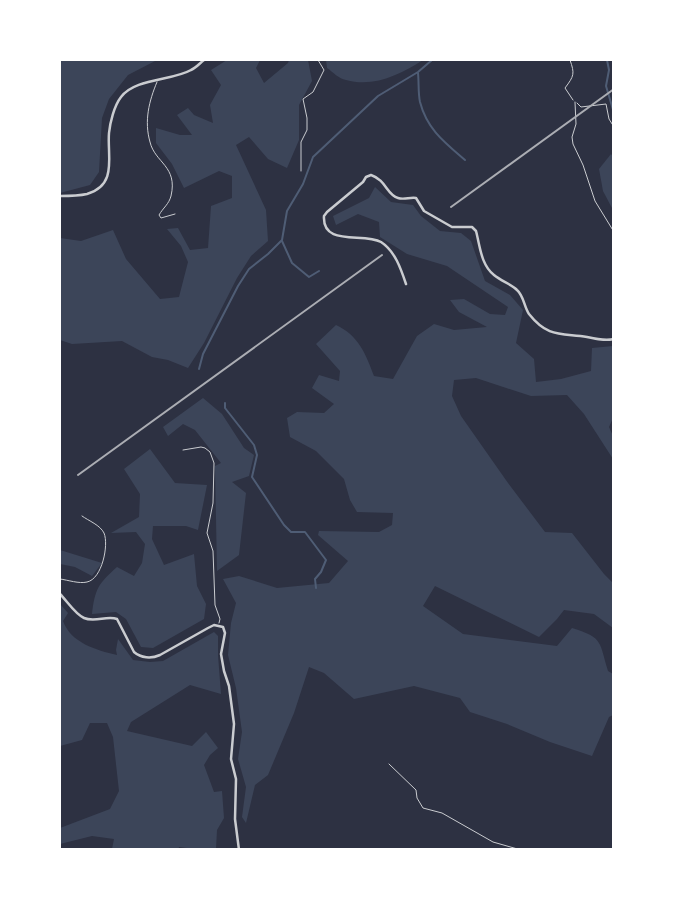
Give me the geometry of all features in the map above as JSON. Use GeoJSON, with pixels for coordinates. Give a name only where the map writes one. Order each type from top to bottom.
{"type":"FeatureCollection","features":[{"type":"Feature","properties":{"kind":"street"},"geometry":{"type":"LineString","coordinates":[[60,197],[86,194],[102,185],[111,163],[109,134],[123,94],[191,70],[204,60]]}},
{"type":"Feature","properties":{"kind":"street"},"geometry":{"type":"LineString","coordinates":[[406,284],[398,263],[383,244],[368,238],[348,238],[333,234],[324,226],[327,212],[371,175],[381,180],[393,195],[399,198],[416,198],[424,211],[452,228],[472,227],[476,231],[488,270],[517,289],[528,313],[543,328],[561,335],[614,339]]}},
{"type":"Feature","properties":{"kind":"street"},"geometry":{"type":"LineString","coordinates":[[60,594],[83,618],[117,619],[134,652],[144,657],[154,658],[172,650],[208,628],[219,625],[223,628],[225,633],[221,654],[234,724],[231,759],[236,779],[235,819],[239,849]]}},
{"type":"Feature","properties":{"kind":"lane"},"geometry":{"type":"LineString","coordinates":[[301,172],[300,142],[307,131],[303,99],[313,92],[324,70],[318,60]]}},
{"type":"Feature","properties":{"kind":"lane"},"geometry":{"type":"LineString","coordinates":[[570,60],[573,74],[565,88],[582,107],[606,104],[614,127]]}},
{"type":"Feature","properties":{"kind":"lane"},"geometry":{"type":"LineString","coordinates":[[158,80],[147,116],[150,144],[171,174],[172,193],[170,202],[159,215],[161,218],[175,214]]}},
{"type":"Feature","properties":{"kind":"lane"},"geometry":{"type":"LineString","coordinates":[[575,102],[573,144],[595,201],[614,232]]}},
{"type":"Feature","properties":{"kind":"lane"},"geometry":{"type":"LineString","coordinates":[[183,450],[205,448],[210,452],[214,463],[213,503],[207,533],[214,551],[214,593],[219,625]]}},
{"type":"Feature","properties":{"kind":"lane"},"geometry":{"type":"LineString","coordinates":[[60,579],[88,582],[94,579],[101,568],[106,546],[104,535],[99,527],[82,516]]}},
{"type":"Feature","properties":{"kind":"lane"},"geometry":{"type":"LineString","coordinates":[[388,764],[416,790],[422,808],[442,813],[492,842],[521,849]]}},
{"type":"Feature","properties":{"kind":"shaded area"},"geometry":{"type":"Polygon","coordinates":[[[60,60],[157,60],[128,75],[109,99],[102,118],[99,172],[90,185],[60,193],[60,60]]]}},
{"type":"Feature","properties":{"kind":"shaded area"},"geometry":{"type":"Polygon","coordinates":[[[227,60],[260,60],[256,68],[264,83],[289,60],[308,60],[312,81],[299,105],[299,140],[287,168],[268,159],[249,137],[236,145],[266,210],[268,241],[251,256],[237,278],[188,368],[152,357],[122,341],[72,344],[60,340],[60,238],[81,241],[113,230],[126,259],[160,299],[179,297],[188,262],[181,246],[167,229],[178,228],[190,250],[208,248],[211,206],[232,198],[232,176],[219,171],[184,188],[172,164],[156,143],[156,128],[180,135],[192,135],[177,115],[188,108],[194,115],[213,123],[210,105],[221,85],[211,70],[227,60]]]}},
{"type":"Feature","properties":{"kind":"shaded area"},"geometry":{"type":"Polygon","coordinates":[[[326,60],[423,60],[387,78],[356,82],[341,78],[327,68],[326,60]]]}},
{"type":"Feature","properties":{"kind":"shaded area"},"geometry":{"type":"Polygon","coordinates":[[[611,154],[614,158],[613,210],[603,191],[599,169],[611,154]]]}},
{"type":"Feature","properties":{"kind":"shaded area"},"geometry":{"type":"Polygon","coordinates":[[[375,187],[391,202],[413,205],[421,216],[440,231],[461,233],[471,241],[485,281],[510,295],[523,310],[516,343],[534,359],[536,382],[591,371],[592,348],[613,346],[613,418],[609,427],[613,436],[613,459],[584,414],[567,395],[531,396],[476,378],[454,380],[452,396],[461,416],[545,532],[572,533],[613,583],[613,628],[594,614],[564,610],[539,637],[435,586],[423,606],[463,634],[557,646],[572,628],[590,635],[599,642],[608,671],[613,674],[613,715],[609,717],[592,756],[470,712],[460,698],[414,686],[354,699],[324,673],[309,667],[294,713],[268,775],[255,785],[246,823],[242,817],[246,787],[238,759],[242,732],[228,655],[236,603],[223,579],[239,576],[277,588],[329,583],[348,561],[318,535],[319,531],[379,532],[392,525],[393,513],[357,512],[350,500],[344,479],[316,451],[290,437],[287,418],[297,412],[324,413],[334,404],[312,388],[319,375],[339,381],[340,371],[316,344],[336,325],[356,340],[374,376],[393,379],[417,336],[434,324],[454,330],[487,327],[459,312],[450,300],[464,299],[490,314],[505,315],[508,307],[447,266],[407,254],[380,237],[379,222],[358,214],[336,225],[333,216],[369,198],[375,187]]]}},
{"type":"Feature","properties":{"kind":"shaded area"},"geometry":{"type":"Polygon","coordinates":[[[203,398],[222,414],[244,448],[254,455],[249,476],[232,482],[246,493],[239,555],[217,571],[215,466],[221,463],[195,430],[183,424],[168,436],[163,427],[203,398]]]}},
{"type":"Feature","properties":{"kind":"shaded area"},"geometry":{"type":"Polygon","coordinates":[[[150,449],[175,483],[207,485],[198,530],[186,526],[153,526],[152,539],[164,565],[194,554],[197,586],[206,604],[204,619],[153,648],[141,647],[126,619],[116,612],[92,614],[94,598],[106,578],[117,567],[134,576],[142,563],[145,544],[136,532],[111,533],[139,517],[140,494],[124,469],[150,449]]]}},
{"type":"Feature","properties":{"kind":"shaded area"},"geometry":{"type":"Polygon","coordinates":[[[60,550],[102,563],[92,576],[75,567],[60,564],[60,550]]]}},
{"type":"Feature","properties":{"kind":"shaded area"},"geometry":{"type":"Polygon","coordinates":[[[60,604],[68,613],[63,621],[67,629],[78,640],[117,655],[118,639],[133,660],[163,661],[214,632],[218,636],[221,694],[190,685],[131,722],[127,731],[192,746],[206,732],[218,748],[204,765],[214,792],[222,791],[224,818],[217,830],[216,849],[112,849],[114,839],[92,836],[60,844],[60,828],[110,809],[119,791],[113,737],[107,723],[90,723],[82,740],[60,746],[60,604]]]}},
{"type":"Feature","properties":{"kind":"waterway"},"geometry":{"type":"LineString","coordinates":[[199,369],[203,354],[238,286],[249,269],[282,240],[287,211],[303,184],[313,157],[378,96],[418,72],[432,60]]}},
{"type":"Feature","properties":{"kind":"waterway"},"geometry":{"type":"LineString","coordinates":[[607,60],[609,70],[606,86],[614,113]]}},
{"type":"Feature","properties":{"kind":"waterway"},"geometry":{"type":"LineString","coordinates":[[418,73],[420,102],[427,120],[443,141],[465,160]]}},
{"type":"Feature","properties":{"kind":"waterway"},"geometry":{"type":"LineString","coordinates":[[282,241],[292,263],[309,277],[319,271]]}},
{"type":"Feature","properties":{"kind":"waterway"},"geometry":{"type":"LineString","coordinates":[[225,403],[225,408],[254,445],[257,455],[252,477],[284,525],[291,532],[305,532],[326,560],[315,579],[316,588]]}},
{"type":"Feature","properties":{"kind":"railway"},"geometry":{"type":"LineString","coordinates":[[451,207],[614,89]]}},
{"type":"Feature","properties":{"kind":"railway"},"geometry":{"type":"LineString","coordinates":[[78,475],[382,255]]}}]}
